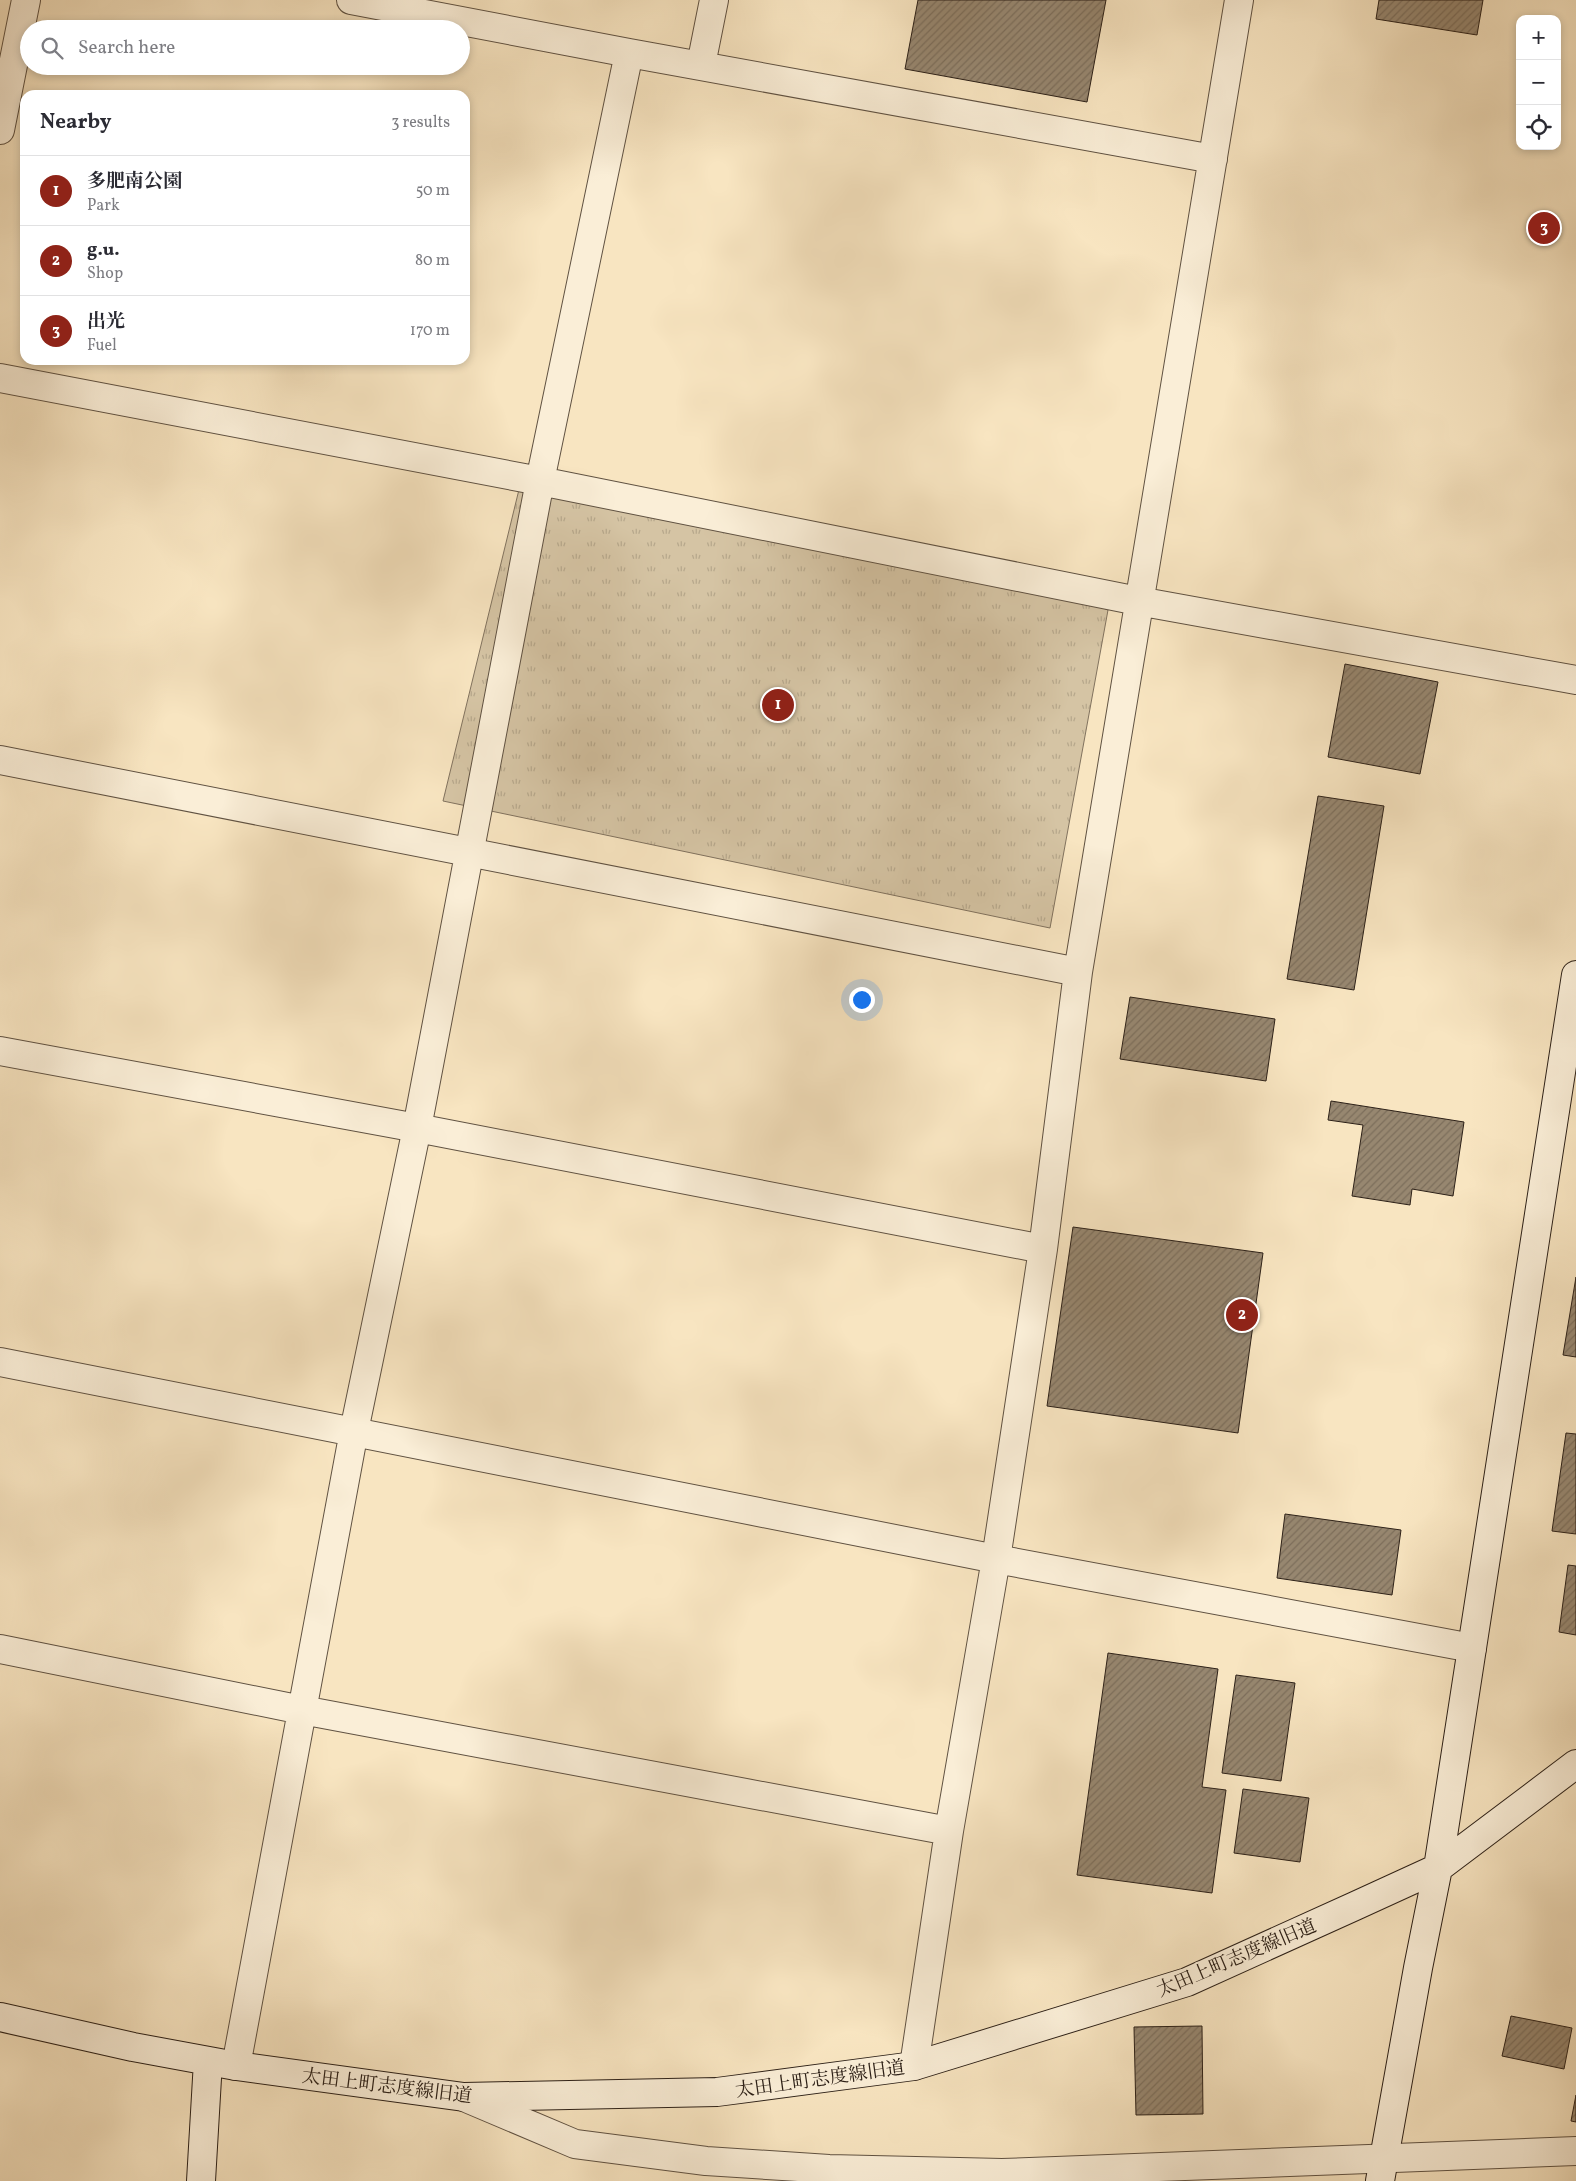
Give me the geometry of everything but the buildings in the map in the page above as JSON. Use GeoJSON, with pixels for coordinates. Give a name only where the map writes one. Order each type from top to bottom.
{"type":"FeatureCollection","features":[{"type":"Feature","properties":{"kind":"street"},"geometry":{"type":"LineString","coordinates":[[22,20],[26,0]]}},
{"type":"Feature","properties":{"kind":"street"},"geometry":{"type":"LineString","coordinates":[[351,0],[456,20]]}},
{"type":"Feature","properties":{"kind":"street"},"geometry":{"type":"LineString","coordinates":[[701,65],[714,0]]}},
{"type":"Feature","properties":{"kind":"street"},"geometry":{"type":"LineString","coordinates":[[914,2066],[949,1831],[996,1559],[1043,1249],[1078,972],[1239,0]]}},
{"type":"Feature","properties":{"kind":"street"},"geometry":{"type":"LineString","coordinates":[[470,23],[1213,159]]}},
{"type":"Feature","properties":{"kind":"street"},"geometry":{"type":"LineString","coordinates":[[0,130],[20,30]]}},
{"type":"Feature","properties":{"kind":"street"},"geometry":{"type":"LineString","coordinates":[[236,2066],[354,1431],[416,1128],[540,482],[629,53]]}},
{"type":"Feature","properties":{"kind":"street"},"geometry":{"type":"LineString","coordinates":[[0,378],[540,482],[1138,601],[1576,680]]}},
{"type":"Feature","properties":{"kind":"street"},"geometry":{"type":"LineString","coordinates":[[0,760],[1078,972]]}},
{"type":"Feature","properties":{"kind":"street"},"geometry":{"type":"LineString","coordinates":[[1381,2170],[1438,1868],[1576,975]]}},
{"type":"Feature","properties":{"kind":"street"},"geometry":{"type":"LineString","coordinates":[[0,1051],[416,1128],[1043,1249]]}},
{"type":"Feature","properties":{"kind":"street"},"geometry":{"type":"LineString","coordinates":[[0,1362],[996,1559],[1472,1648]]}},
{"type":"Feature","properties":{"kind":"street"},"geometry":{"type":"LineString","coordinates":[[0,1649],[302,1710],[949,1831]]}},
{"type":"Feature","properties":{"kind":"street","name":"太田上町志度線旧道"},"geometry":{"type":"LineString","coordinates":[[0,2016],[133,2047],[236,2066],[464,2098],[717,2092],[914,2066],[1187,1982],[1438,1868],[1576,1764]]}},
{"type":"Feature","properties":{"kind":"street"},"geometry":{"type":"LineString","coordinates":[[201,2181],[208,2061]]}},
{"type":"Feature","properties":{"kind":"street"},"geometry":{"type":"LineString","coordinates":[[464,2098],[574,2144],[706,2161],[829,2169],[1002,2173],[1381,2170],[1576,2151]]}},
{"type":"Feature","properties":{"kind":"green space"},"geometry":{"type":"Polygon","coordinates":[[[524,469],[1057,589],[1108,610],[1050,928],[443,801],[524,469]]]}},
{"type":"Feature","properties":{"kind":"place","name":"出光"},"geometry":{"type":"Point","coordinates":[1544,228]}},
{"type":"Feature","properties":{"kind":"place","name":"多肥南公園"},"geometry":{"type":"Point","coordinates":[778,705]}},
{"type":"Feature","properties":{"kind":"place","name":"g.u."},"geometry":{"type":"Point","coordinates":[1242,1315]}}]}
